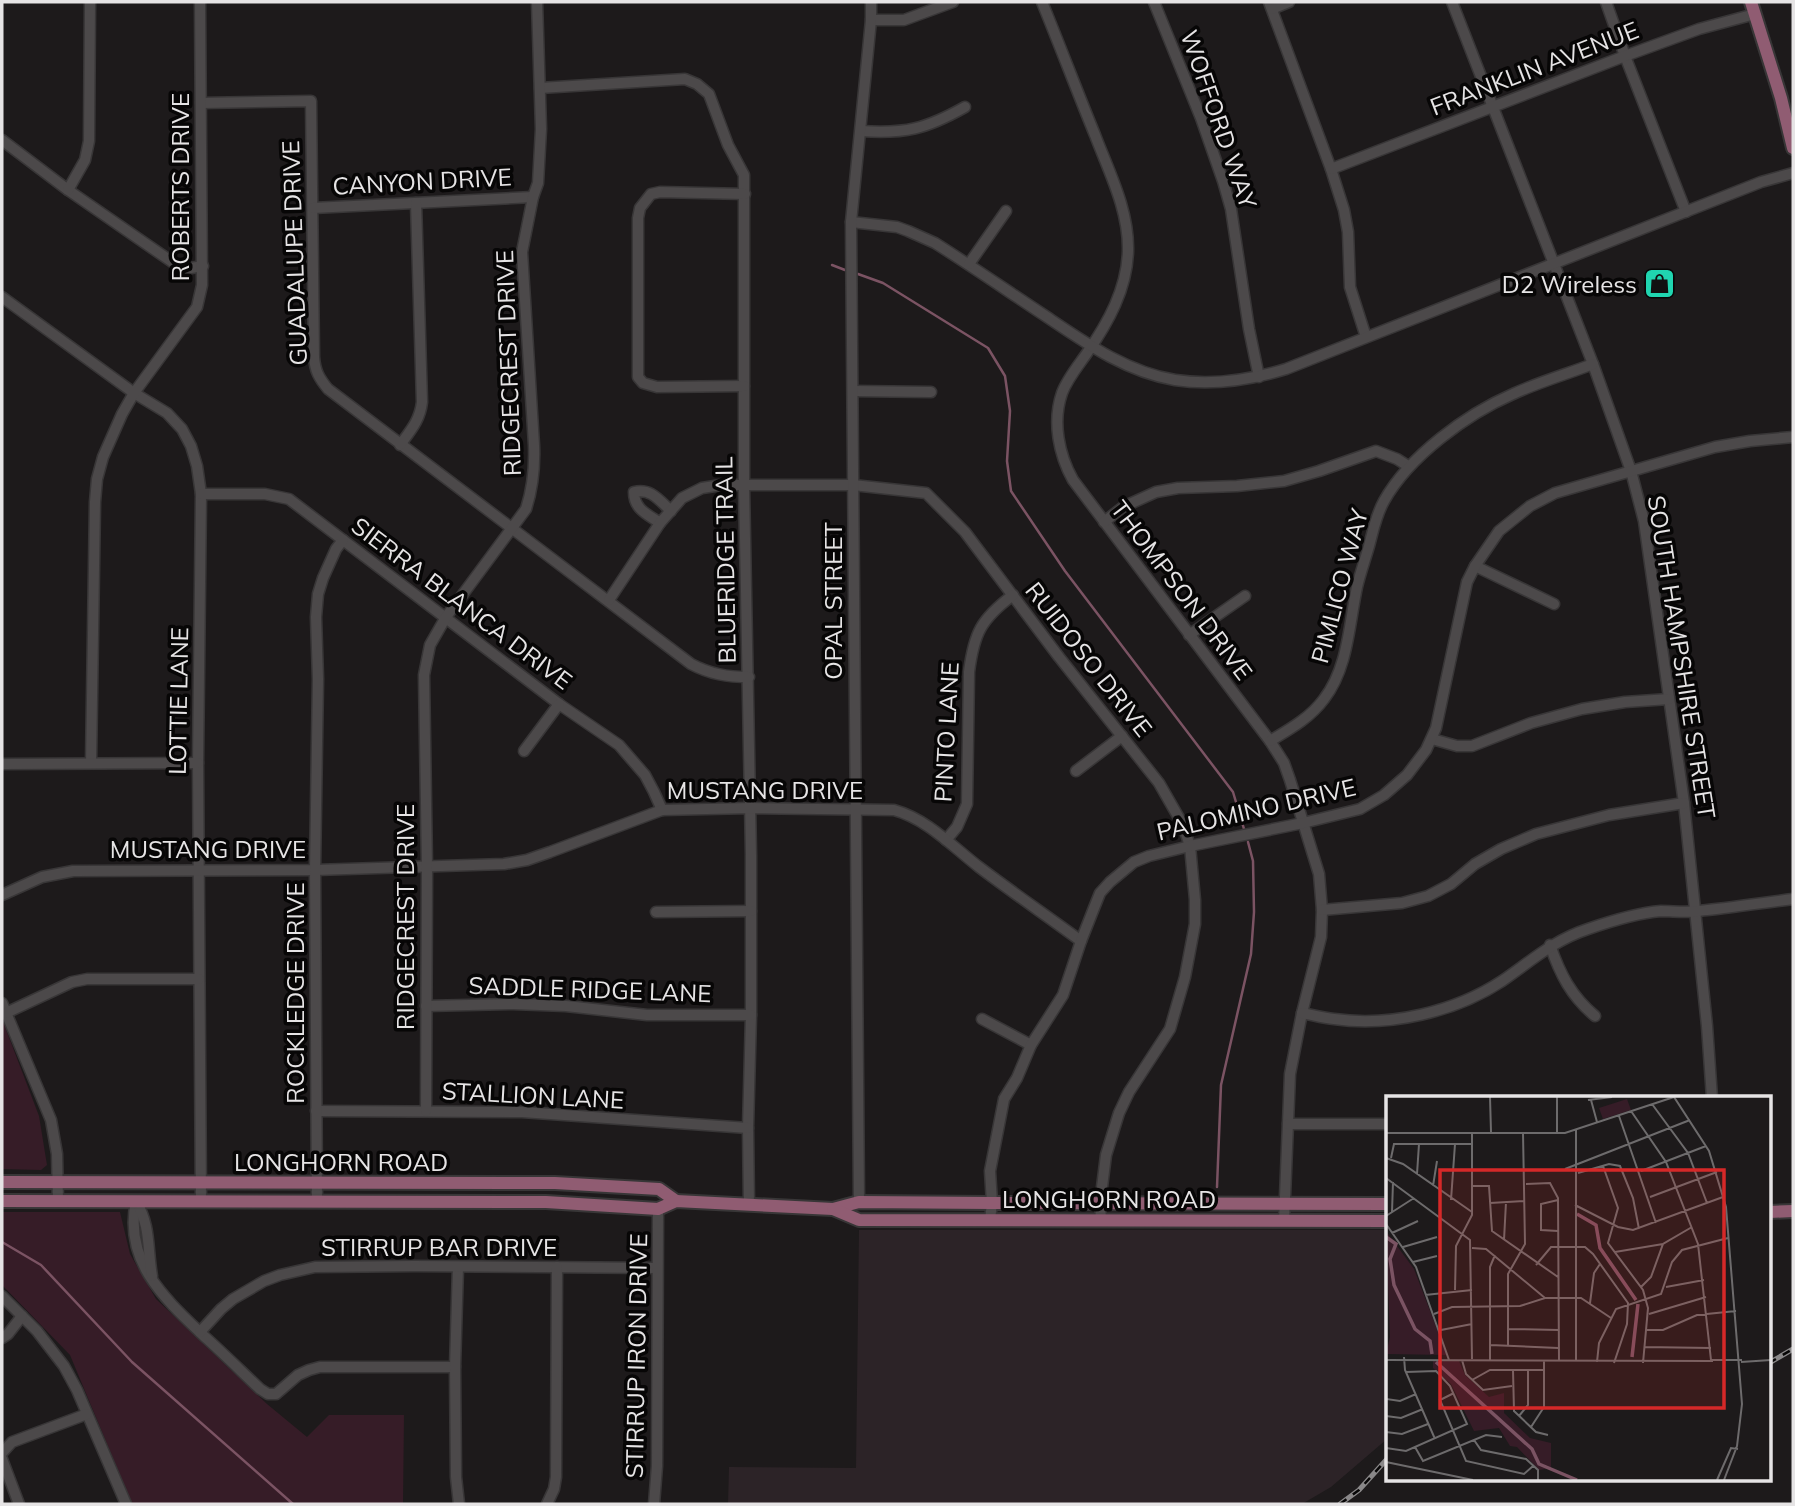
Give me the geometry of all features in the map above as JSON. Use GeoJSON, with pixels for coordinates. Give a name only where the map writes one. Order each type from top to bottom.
{"type":"FeatureCollection","features":[{"type":"Feature","properties":{"kind":"main road"},"geometry":{"type":"LineString","coordinates":[[1753,8],[1781,97],[1793,148]]}},
{"type":"Feature","properties":{"kind":"main road","name":"LONGHORN ROAD"},"geometry":{"type":"LineString","coordinates":[[2,1182],[555,1183],[659,1189],[676,1201]]}},
{"type":"Feature","properties":{"kind":"main road","name":"LONGHORN ROAD"},"geometry":{"type":"LineString","coordinates":[[2,1201],[546,1202],[658,1209],[676,1201],[834,1209],[859,1202],[1386,1204]]}},
{"type":"Feature","properties":{"kind":"main road","name":"LONGHORN ROAD"},"geometry":{"type":"LineString","coordinates":[[834,1209],[859,1220],[1386,1221]]}},
{"type":"Feature","properties":{"kind":"main road"},"geometry":{"type":"LineString","coordinates":[[1770,1212],[1793,1211]]}},
{"type":"Feature","properties":{"kind":"street"},"geometry":{"type":"LineString","coordinates":[[68,190],[85,160],[89,141],[90,2]]}},
{"type":"Feature","properties":{"kind":"street","name":"ROBERTS DRIVE"},"geometry":{"type":"LineString","coordinates":[[91,763],[94,515],[97,479],[103,457],[122,414],[134,393],[197,307],[202,285],[200,2]]}},
{"type":"Feature","properties":{"kind":"street","name":"RIDGECREST DRIVE"},"geometry":{"type":"LineString","coordinates":[[426,1111],[427,867],[424,675],[430,645],[446,617],[526,509],[533,488],[535,470],[522,253],[538,183],[541,129],[537,2]]}},
{"type":"Feature","properties":{"kind":"street","name":"OPAL STREET"},"geometry":{"type":"LineString","coordinates":[[859,1202],[851,222],[872,2]]}},
{"type":"Feature","properties":{"kind":"street"},"geometry":{"type":"LineString","coordinates":[[871,20],[904,20],[953,2]]}},
{"type":"Feature","properties":{"kind":"street","name":"THOMPSON DRIVE"},"geometry":{"type":"LineString","coordinates":[[1042,2],[1115,186],[1126,221],[1128,253],[1122,288],[1112,313],[1062,394],[1058,432],[1068,471],[1284,763],[1319,874],[1321,937],[1290,1074],[1284,1221]]}},
{"type":"Feature","properties":{"kind":"street","name":"WOFFORD WAY"},"geometry":{"type":"LineString","coordinates":[[1154,2],[1200,118],[1231,209],[1259,377]]}},
{"type":"Feature","properties":{"kind":"street"},"geometry":{"type":"LineString","coordinates":[[1289,2],[1270,5],[1344,210],[1348,232],[1350,287],[1366,337]]}},
{"type":"Feature","properties":{"kind":"street","name":"SOUTH HAMPSHIRE STREET"},"geometry":{"type":"LineString","coordinates":[[1452,2],[1593,364],[1631,471],[1647,536],[1684,803],[1712,1096]]}},
{"type":"Feature","properties":{"kind":"street"},"geometry":{"type":"LineString","coordinates":[[1606,2],[1686,212]]}},
{"type":"Feature","properties":{"kind":"street","name":"FRANKLIN AVENUE"},"geometry":{"type":"LineString","coordinates":[[1331,169],[1753,8]]}},
{"type":"Feature","properties":{"kind":"street","name":"BLUERIDGE TRAIL"},"geometry":{"type":"LineString","coordinates":[[540,88],[685,79],[697,84],[709,94],[744,175],[744,486],[751,808],[749,1205]]}},
{"type":"Feature","properties":{"kind":"street","name":"GUADALUPE DRIVE"},"geometry":{"type":"LineString","coordinates":[[201,103],[311,101],[315,370],[328,389],[691,664],[727,677],[748,677]]}},
{"type":"Feature","properties":{"kind":"street"},"geometry":{"type":"LineString","coordinates":[[861,131],[897,132],[916,129],[946,118],[965,107]]}},
{"type":"Feature","properties":{"kind":"street"},"geometry":{"type":"LineString","coordinates":[[2,140],[68,190],[178,266],[203,266]]}},
{"type":"Feature","properties":{"kind":"street"},"geometry":{"type":"LineString","coordinates":[[851,222],[879,224],[908,231],[935,243],[1091,347],[1136,369],[1174,380],[1221,382],[1259,377],[1286,369],[1761,182],[1793,173]]}},
{"type":"Feature","properties":{"kind":"street"},"geometry":{"type":"LineString","coordinates":[[744,386],[657,387],[643,383],[638,377],[638,218],[640,208],[651,194],[745,194]]}},
{"type":"Feature","properties":{"kind":"street","name":"CANYON DRIVE"},"geometry":{"type":"LineString","coordinates":[[313,208],[533,197]]}},
{"type":"Feature","properties":{"kind":"street"},"geometry":{"type":"LineString","coordinates":[[400,445],[417,422],[422,402],[416,203]]}},
{"type":"Feature","properties":{"kind":"street"},"geometry":{"type":"LineString","coordinates":[[969,264],[1006,211]]}},
{"type":"Feature","properties":{"kind":"street","name":"LOTTIE LANE"},"geometry":{"type":"LineString","coordinates":[[2,297],[134,393],[167,413],[182,429],[197,466],[201,494],[198,763],[201,1200]]}},
{"type":"Feature","properties":{"kind":"street","name":"PIMLICO WAY"},"geometry":{"type":"LineString","coordinates":[[1269,741],[1306,717],[1326,696],[1335,680],[1342,665],[1358,585],[1376,519],[1384,501],[1408,466],[1479,411],[1513,394],[1593,364]]}},
{"type":"Feature","properties":{"kind":"street"},"geometry":{"type":"LineString","coordinates":[[853,391],[930,392]]}},
{"type":"Feature","properties":{"kind":"street","name":"PALOMINO DRIVE"},"geometry":{"type":"LineString","coordinates":[[990,1220],[992,1203],[989,1171],[1004,1099],[1017,1078],[1031,1045],[1063,995],[1100,893],[1121,872],[1149,856],[1360,809],[1384,795],[1407,775],[1432,739],[1439,719],[1464,592],[1475,566],[1499,531],[1530,506],[1555,493],[1715,447],[1793,437]]}},
{"type":"Feature","properties":{"kind":"street"},"geometry":{"type":"LineString","coordinates":[[1104,522],[1123,507],[1156,492],[1178,488],[1284,481],[1377,451],[1408,466]]}},
{"type":"Feature","properties":{"kind":"street","name":"RUIDOSO DRIVE"},"geometry":{"type":"LineString","coordinates":[[609,600],[660,523],[682,498],[702,488],[721,485],[853,485],[926,493],[965,532],[1059,657],[1160,783],[1183,825],[1190,846],[1195,924],[1185,977],[1170,1028],[1129,1092],[1119,1113],[1106,1155],[1100,1203],[1101,1220]]}},
{"type":"Feature","properties":{"kind":"street"},"geometry":{"type":"LineString","coordinates":[[660,523],[640,510],[634,500],[634,492],[650,492],[671,511]]}},
{"type":"Feature","properties":{"kind":"street","name":"SIERRA BLANCA DRIVE"},"geometry":{"type":"LineString","coordinates":[[201,494],[265,494],[289,499],[559,704],[619,745],[645,775],[662,810]]}},
{"type":"Feature","properties":{"kind":"street","name":"ROCKLEDGE DRIVE"},"geometry":{"type":"LineString","coordinates":[[317,1201],[316,617],[318,594],[336,549],[344,540]]}},
{"type":"Feature","properties":{"kind":"street"},"geometry":{"type":"LineString","coordinates":[[1475,566],[1553,604]]}},
{"type":"Feature","properties":{"kind":"street","name":"PINTO LANE"},"geometry":{"type":"LineString","coordinates":[[946,840],[957,827],[967,804],[971,652],[984,621],[995,608],[1013,595]]}},
{"type":"Feature","properties":{"kind":"street"},"geometry":{"type":"LineString","coordinates":[[1189,635],[1245,596]]}},
{"type":"Feature","properties":{"kind":"street"},"geometry":{"type":"LineString","coordinates":[[1432,739],[1457,746],[1472,746],[1531,723],[1582,709],[1669,699]]}},
{"type":"Feature","properties":{"kind":"street"},"geometry":{"type":"LineString","coordinates":[[524,751],[559,704]]}},
{"type":"Feature","properties":{"kind":"street"},"geometry":{"type":"LineString","coordinates":[[1076,771],[1122,736]]}},
{"type":"Feature","properties":{"kind":"street"},"geometry":{"type":"LineString","coordinates":[[2,764],[198,763]]}},
{"type":"Feature","properties":{"kind":"street"},"geometry":{"type":"LineString","coordinates":[[1322,910],[1402,903],[1428,896],[1451,884],[1475,864],[1501,849],[1536,834],[1609,815],[1684,803]]}},
{"type":"Feature","properties":{"kind":"street","name":"MUSTANG DRIVE"},"geometry":{"type":"LineString","coordinates":[[2,895],[42,877],[73,871],[315,870],[504,864],[527,860],[662,810],[894,810],[908,814],[946,840],[1081,941]]}},
{"type":"Feature","properties":{"kind":"street"},"geometry":{"type":"LineString","coordinates":[[1302,1013],[1334,1020],[1360,1021],[1388,1020],[1437,1010],[1480,993],[1500,982],[1550,945],[1587,929],[1659,911],[1695,912],[1793,900]]}},
{"type":"Feature","properties":{"kind":"street"},"geometry":{"type":"LineString","coordinates":[[656,912],[751,911]]}},
{"type":"Feature","properties":{"kind":"street"},"geometry":{"type":"LineString","coordinates":[[1550,945],[1557,967],[1579,1002],[1595,1016]]}},
{"type":"Feature","properties":{"kind":"street"},"geometry":{"type":"LineString","coordinates":[[58,1201],[57,1153],[51,1120],[4,1008],[72,982],[87,979],[200,979]]}},
{"type":"Feature","properties":{"kind":"street","name":"SADDLE RIDGE LANE"},"geometry":{"type":"LineString","coordinates":[[426,1006],[513,1004],[566,1006],[647,1015],[751,1015]]}},
{"type":"Feature","properties":{"kind":"street"},"geometry":{"type":"LineString","coordinates":[[982,1020],[1031,1045]]}},
{"type":"Feature","properties":{"kind":"street","name":"STALLION LANE"},"geometry":{"type":"LineString","coordinates":[[316,1111],[522,1112],[748,1128]]}},
{"type":"Feature","properties":{"kind":"street"},"geometry":{"type":"LineString","coordinates":[[1288,1124],[1386,1124]]}},
{"type":"Feature","properties":{"kind":"street"},"geometry":{"type":"LineString","coordinates":[[136,1201],[132,1226],[134,1240],[142,1262],[153,1280],[189,1324],[268,1394],[276,1394],[298,1376],[320,1367],[455,1367]]}},
{"type":"Feature","properties":{"kind":"street","name":"STIRRUP IRON DRIVE"},"geometry":{"type":"LineString","coordinates":[[654,1504],[657,1466],[658,1209]]}},
{"type":"Feature","properties":{"kind":"street"},"geometry":{"type":"LineString","coordinates":[[458,1266],[455,1367],[456,1477],[459,1504]]}},
{"type":"Feature","properties":{"kind":"street","name":"STIRRUP BAR DRIVE"},"geometry":{"type":"LineString","coordinates":[[200,1332],[233,1299],[264,1281],[316,1267],[657,1268]]}},
{"type":"Feature","properties":{"kind":"street"},"geometry":{"type":"LineString","coordinates":[[547,1504],[556,1477],[557,1267]]}},
{"type":"Feature","properties":{"kind":"street"},"geometry":{"type":"LineString","coordinates":[[2,1296],[57,1355],[77,1390],[126,1504]]}},
{"type":"Feature","properties":{"kind":"street"},"geometry":{"type":"LineString","coordinates":[[2,1338],[22,1317]]}},
{"type":"Feature","properties":{"kind":"street"},"geometry":{"type":"LineString","coordinates":[[2,1453],[12,1442],[88,1415]]}},
{"type":"Feature","properties":{"kind":"street"},"geometry":{"type":"LineString","coordinates":[[2,1459],[19,1504]]}},
{"type":"Feature","properties":{"kind":"shaded area"},"geometry":{"type":"Polygon","coordinates":[[[2,1019],[39,1116],[47,1165],[41,1170],[2,1169],[2,1019]]]}},
{"type":"Feature","properties":{"kind":"shaded area"},"geometry":{"type":"Polygon","coordinates":[[[2,1212],[120,1212],[130,1254],[156,1299],[267,1404],[307,1437],[329,1415],[404,1415],[403,1504],[132,1504],[70,1355],[2,1285],[2,1212]]]}},
{"type":"Feature","properties":{"kind":"shaded area"},"geometry":{"type":"Polygon","coordinates":[[[859,1230],[1386,1230],[1386,1440],[1331,1487],[1302,1504],[728,1504],[729,1467],[856,1468],[859,1230]]]}},
{"type":"Feature","properties":{"kind":"waterway"},"geometry":{"type":"LineString","coordinates":[[832,265],[845,270]]}},
{"type":"Feature","properties":{"kind":"waterway"},"geometry":{"type":"LineString","coordinates":[[858,274],[883,283],[988,348],[1005,376],[1010,411],[1007,461],[1011,491],[1065,571],[1233,792],[1244,829]]}},
{"type":"Feature","properties":{"kind":"waterway"},"geometry":{"type":"LineString","coordinates":[[1217,1187],[1221,1085],[1251,954],[1253,861],[1248,842]]}},
{"type":"Feature","properties":{"kind":"waterway"},"geometry":{"type":"LineString","coordinates":[[2,1242],[41,1265],[132,1362],[293,1504]]}},
{"type":"Feature","properties":{"kind":"railway"},"geometry":{"type":"LineString","coordinates":[[1770,1362],[1793,1349]]}},
{"type":"Feature","properties":{"kind":"railway"},"geometry":{"type":"LineString","coordinates":[[1340,1504],[1359,1490],[1386,1460]]}},
{"type":"Feature","properties":{"kind":"place","name":"D2 Wireless"},"geometry":{"type":"Point","coordinates":[1660,284]}}]}
